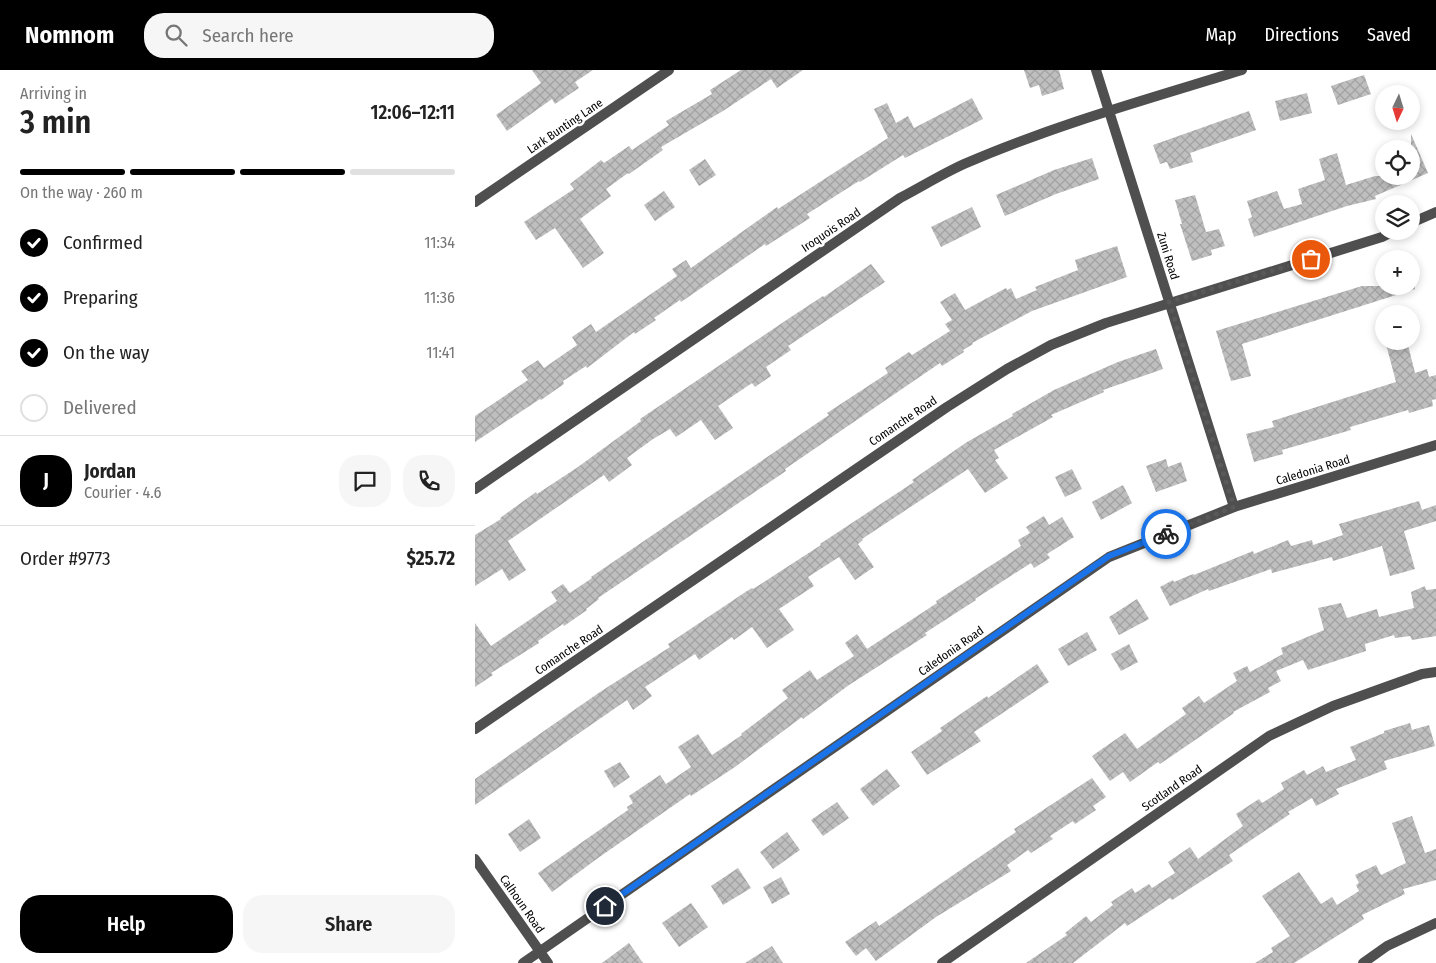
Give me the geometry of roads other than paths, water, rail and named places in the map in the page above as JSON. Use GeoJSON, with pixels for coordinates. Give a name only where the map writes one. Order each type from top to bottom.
{"type":"FeatureCollection","features":[{"type":"Feature","properties":{"kind":"street","name":"Lark Bunting Lane"},"geometry":{"type":"LineString","coordinates":[[475,202],[669,70]]}},
{"type":"Feature","properties":{"kind":"street","name":"Zuni Road"},"geometry":{"type":"LineString","coordinates":[[1096,70],[1234,507]]}},
{"type":"Feature","properties":{"kind":"street","name":"Iroquois Road"},"geometry":{"type":"LineString","coordinates":[[475,489],[900,198],[971,161],[1033,136],[1109,110],[1242,70]]}},
{"type":"Feature","properties":{"kind":"street"},"geometry":{"type":"LineString","coordinates":[[1420,219],[1436,212]]}},
{"type":"Feature","properties":{"kind":"street","name":"Comanche Road"},"geometry":{"type":"LineString","coordinates":[[475,729],[947,406],[1007,369],[1051,345],[1106,323],[1169,302],[1375,239]]}},
{"type":"Feature","properties":{"kind":"street","name":"Caledonia Road"},"geometry":{"type":"LineString","coordinates":[[523,963],[1109,556],[1234,507],[1436,445]]}},
{"type":"Feature","properties":{"kind":"street","name":"Scotland Road"},"geometry":{"type":"LineString","coordinates":[[942,963],[1269,736],[1333,706],[1422,674],[1436,672]]}},
{"type":"Feature","properties":{"kind":"street","name":"Calhoun Road"},"geometry":{"type":"LineString","coordinates":[[475,859],[548,963]]}},
{"type":"Feature","properties":{"kind":"street"},"geometry":{"type":"LineString","coordinates":[[1363,963],[1387,946],[1436,923]]}}]}
